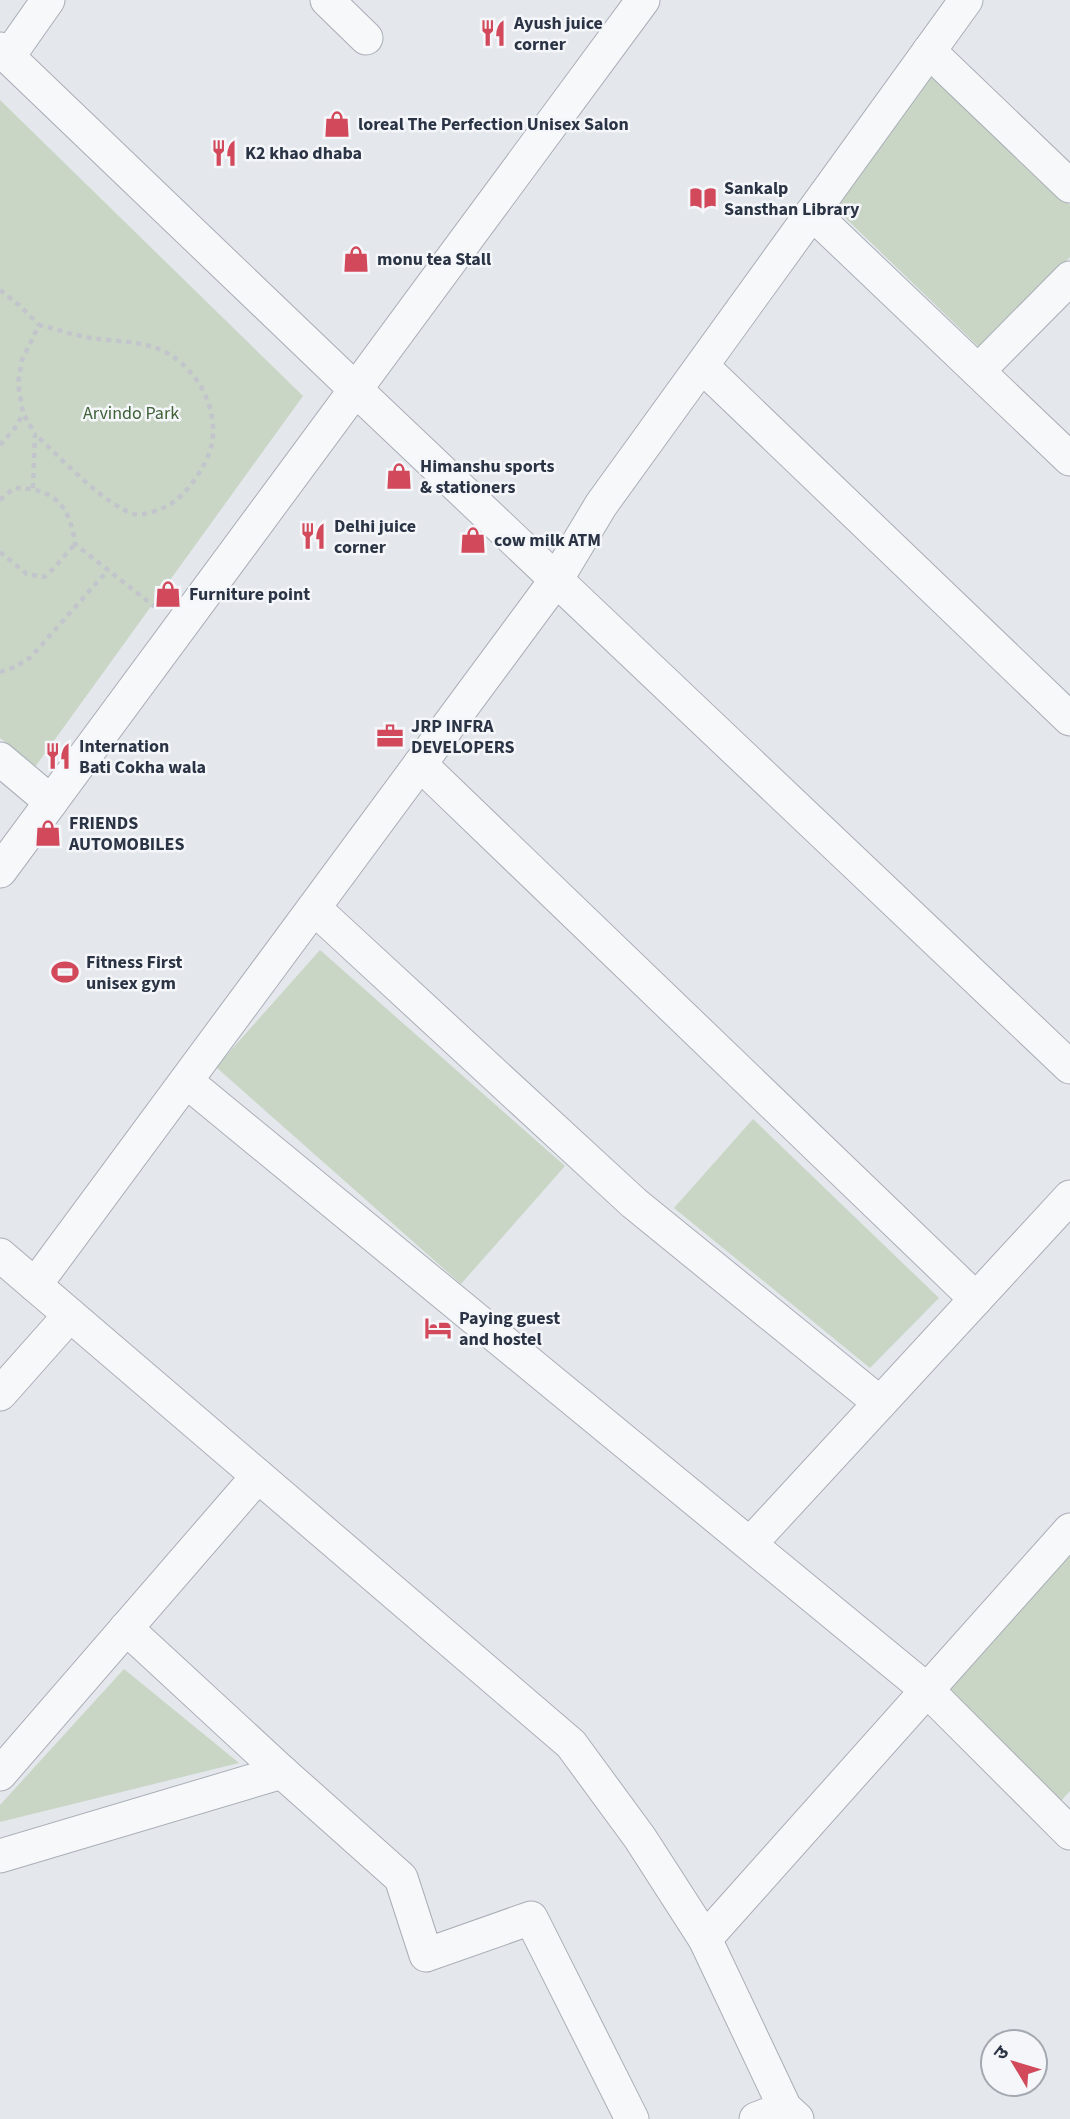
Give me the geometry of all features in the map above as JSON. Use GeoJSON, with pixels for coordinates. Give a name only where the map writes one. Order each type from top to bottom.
{"type":"FeatureCollection","features":[{"type":"Feature","properties":{"kind":"street"},"geometry":{"type":"LineString","coordinates":[[48,0],[4,53],[355,390],[1070,1067]]}},
{"type":"Feature","properties":{"kind":"street"},"geometry":{"type":"LineString","coordinates":[[0,871],[643,0]]}},
{"type":"Feature","properties":{"kind":"street"},"geometry":{"type":"LineString","coordinates":[[35,1285],[556,580],[601,505],[966,0]]}},
{"type":"Feature","properties":{"kind":"street"},"geometry":{"type":"LineString","coordinates":[[332,2],[366,38]]}},
{"type":"Feature","properties":{"kind":"street"},"geometry":{"type":"LineString","coordinates":[[929,51],[1070,186]]}},
{"type":"Feature","properties":{"kind":"street"},"geometry":{"type":"LineString","coordinates":[[812,213],[1070,459]]}},
{"type":"Feature","properties":{"kind":"street"},"geometry":{"type":"LineString","coordinates":[[978,371],[1070,278]]}},
{"type":"Feature","properties":{"kind":"street"},"geometry":{"type":"LineString","coordinates":[[702,366],[1070,719]]}},
{"type":"Feature","properties":{"kind":"street"},"geometry":{"type":"LineString","coordinates":[[0,759],[51,802]]}},
{"type":"Feature","properties":{"kind":"street"},"geometry":{"type":"LineString","coordinates":[[420,764],[976,1300]]}},
{"type":"Feature","properties":{"kind":"street"},"geometry":{"type":"LineString","coordinates":[[314,908],[634,1203],[880,1403]]}},
{"type":"Feature","properties":{"kind":"street"},"geometry":{"type":"LineString","coordinates":[[186,1081],[927,1690],[1070,1833]]}},
{"type":"Feature","properties":{"kind":"street"},"geometry":{"type":"LineString","coordinates":[[750,1544],[1070,1197]]}},
{"type":"Feature","properties":{"kind":"street"},"geometry":{"type":"LineString","coordinates":[[0,1255],[571,1744],[640,1838],[705,1939],[779,2115]]}},
{"type":"Feature","properties":{"kind":"street"},"geometry":{"type":"LineString","coordinates":[[0,1395],[70,1315]]}},
{"type":"Feature","properties":{"kind":"street"},"geometry":{"type":"LineString","coordinates":[[0,1774],[258,1476]]}},
{"type":"Feature","properties":{"kind":"street"},"geometry":{"type":"LineString","coordinates":[[705,1939],[1070,1530]]}},
{"type":"Feature","properties":{"kind":"street"},"geometry":{"type":"LineString","coordinates":[[126,1628],[401,1878],[426,1955],[531,1918],[632,2119]]}},
{"type":"Feature","properties":{"kind":"street"},"geometry":{"type":"LineString","coordinates":[[0,1856],[282,1772]]}},
{"type":"Feature","properties":{"kind":"path"},"geometry":{"type":"LineString","coordinates":[[0,290],[39,325],[160,349],[184,366],[197,381],[208,400],[213,434],[208,457],[197,477],[176,502],[156,511],[137,515],[111,504],[35,434],[23,413],[18,383],[22,360],[39,325]]}},
{"type":"Feature","properties":{"kind":"path"},"geometry":{"type":"LineString","coordinates":[[0,445],[15,428],[23,413]]}},
{"type":"Feature","properties":{"kind":"path"},"geometry":{"type":"LineString","coordinates":[[33,488],[35,434]]}},
{"type":"Feature","properties":{"kind":"path"},"geometry":{"type":"LineString","coordinates":[[0,500],[14,488],[33,488],[51,495],[66,509],[75,544],[152,606],[182,624]]}},
{"type":"Feature","properties":{"kind":"path"},"geometry":{"type":"LineString","coordinates":[[0,552],[27,574],[44,577],[75,544]]}},
{"type":"Feature","properties":{"kind":"path"},"geometry":{"type":"LineString","coordinates":[[0,671],[15,667],[32,657],[108,570]]}},
{"type":"Feature","properties":{"kind":"green space"},"geometry":{"type":"Polygon","coordinates":[[[928,69],[1070,205],[1070,257],[982,350],[833,206],[928,69]]]}},
{"type":"Feature","properties":{"kind":"green space","name":"Arvindo Park"},"geometry":{"type":"Polygon","coordinates":[[[0,100],[303,396],[35,767],[0,738],[0,100]]]}},
{"type":"Feature","properties":{"kind":"green space"},"geometry":{"type":"Polygon","coordinates":[[[320,950],[565,1166],[461,1284],[216,1067],[320,950]]]}},
{"type":"Feature","properties":{"kind":"green space"},"geometry":{"type":"Polygon","coordinates":[[[753,1119],[939,1298],[870,1368],[674,1208],[753,1119]]]}},
{"type":"Feature","properties":{"kind":"green space"},"geometry":{"type":"Polygon","coordinates":[[[1070,1549],[1070,1791],[1060,1802],[945,1692],[1070,1549]]]}},
{"type":"Feature","properties":{"kind":"green space"},"geometry":{"type":"Polygon","coordinates":[[[124,1669],[239,1763],[0,1822],[0,1805],[124,1669]]]}},
{"type":"Feature","properties":{"kind":"place","name":"Ayush juice corner"},"geometry":{"type":"Point","coordinates":[493,33]}},
{"type":"Feature","properties":{"kind":"place","name":"loreal The Perfection Unisex Salon"},"geometry":{"type":"Point","coordinates":[337,124]}},
{"type":"Feature","properties":{"kind":"place","name":"K2 khao dhaba"},"geometry":{"type":"Point","coordinates":[224,153]}},
{"type":"Feature","properties":{"kind":"place","name":"Sankalp Sansthan Library"},"geometry":{"type":"Point","coordinates":[703,198]}},
{"type":"Feature","properties":{"kind":"place","name":"monu tea Stall"},"geometry":{"type":"Point","coordinates":[356,259]}},
{"type":"Feature","properties":{"kind":"place","name":"Himanshu sports & stationers"},"geometry":{"type":"Point","coordinates":[399,476]}},
{"type":"Feature","properties":{"kind":"place","name":"Delhi juice corner"},"geometry":{"type":"Point","coordinates":[313,536]}},
{"type":"Feature","properties":{"kind":"place","name":"cow milk ATM"},"geometry":{"type":"Point","coordinates":[473,540]}},
{"type":"Feature","properties":{"kind":"place","name":"Furniture point"},"geometry":{"type":"Point","coordinates":[168,594]}},
{"type":"Feature","properties":{"kind":"place","name":"JRP INFRA DEVELOPERS"},"geometry":{"type":"Point","coordinates":[390,736]}},
{"type":"Feature","properties":{"kind":"place","name":"Internation Bati Cokha wala"},"geometry":{"type":"Point","coordinates":[58,756]}},
{"type":"Feature","properties":{"kind":"place","name":"FRIENDS AUTOMOBILES"},"geometry":{"type":"Point","coordinates":[48,833]}},
{"type":"Feature","properties":{"kind":"place","name":"Fitness First unisex gym"},"geometry":{"type":"Point","coordinates":[65,972]}},
{"type":"Feature","properties":{"kind":"place","name":"Paying guest and hostel"},"geometry":{"type":"Point","coordinates":[438,1328]}}]}
